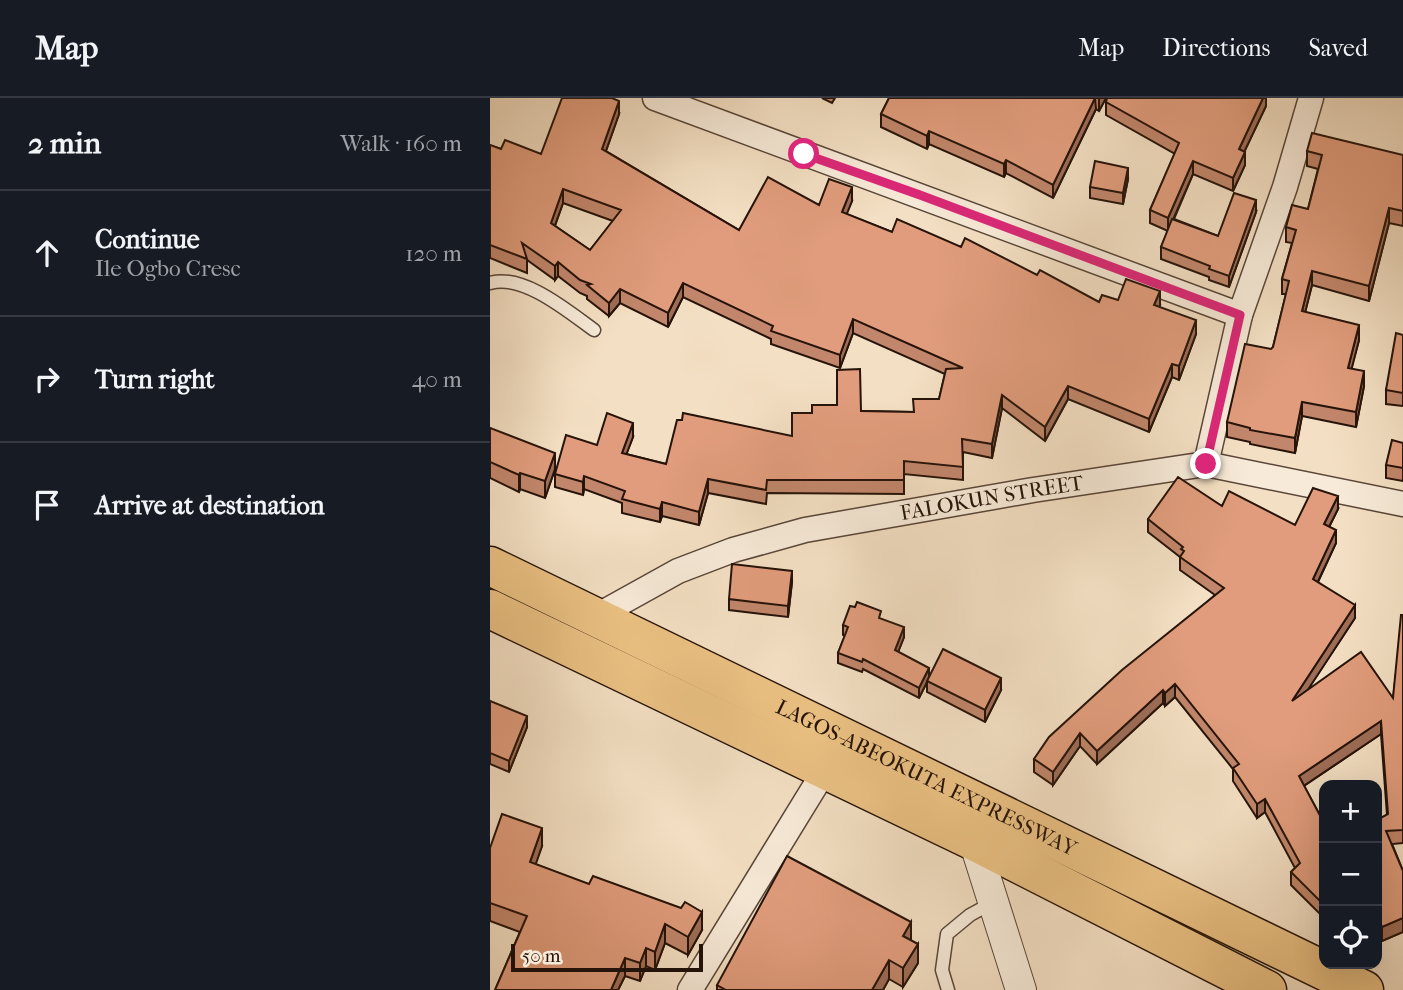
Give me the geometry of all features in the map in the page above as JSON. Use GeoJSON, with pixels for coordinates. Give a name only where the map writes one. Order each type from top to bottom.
{"type":"FeatureCollection","features":[{"type":"Feature","properties":{"kind":"highway","name":"LAGOS-ABEOKUTA EXPRESSWAY"},"geometry":{"type":"LineString","coordinates":[[490,566],[1364,990]]}},
{"type":"Feature","properties":{"kind":"highway","name":"LAGOS-ABEOKUTA EXPRESSWAY"},"geometry":{"type":"LineString","coordinates":[[490,609],[974,841],[1267,990]]}},
{"type":"Feature","properties":{"kind":"street"},"geometry":{"type":"LineString","coordinates":[[656,98],[1240,315]]}},
{"type":"Feature","properties":{"kind":"street"},"geometry":{"type":"LineString","coordinates":[[1206,464],[1240,315],[1285,187],[1311,98]]}},
{"type":"Feature","properties":{"kind":"street","name":"FALOKUN STREET"},"geometry":{"type":"LineString","coordinates":[[595,617],[678,571],[733,550],[805,530],[1033,490],[1206,464],[1403,504]]}},
{"type":"Feature","properties":{"kind":"street"},"geometry":{"type":"LineString","coordinates":[[690,990],[825,770]]}},
{"type":"Feature","properties":{"kind":"street"},"geometry":{"type":"LineString","coordinates":[[974,841],[1021,990]]}},
{"type":"Feature","properties":{"kind":"lane"},"geometry":{"type":"LineString","coordinates":[[490,283],[500,280],[538,292],[594,330]]}},
{"type":"Feature","properties":{"kind":"lane"},"geometry":{"type":"LineString","coordinates":[[947,990],[942,970],[947,934],[970,915],[993,903]]}},
{"type":"Feature","properties":{"kind":"building"},"geometry":{"type":"Polygon","coordinates":[[[562,98],[612,98],[619,101],[602,149],[739,230],[768,177],[819,205],[829,179],[852,187],[842,212],[892,232],[897,219],[961,247],[965,238],[1037,275],[1040,270],[1099,302],[1102,295],[1118,300],[1126,279],[1160,291],[1154,305],[1196,320],[1179,366],[1172,364],[1149,419],[1068,386],[1045,427],[1002,395],[992,444],[962,439],[963,467],[904,461],[904,480],[767,480],[766,490],[708,479],[699,512],[662,502],[660,509],[622,499],[625,491],[584,476],[583,482],[555,474],[566,435],[597,445],[607,413],[633,423],[622,453],[666,464],[677,420],[682,420],[683,413],[792,436],[792,413],[812,413],[812,405],[837,405],[837,370],[860,369],[861,411],[914,412],[913,399],[939,399],[946,369],[963,368],[853,319],[840,355],[771,331],[773,326],[683,283],[668,313],[620,289],[609,303],[587,285],[591,284],[580,280],[558,262],[555,266],[522,243],[527,259],[490,245],[490,145],[501,149],[505,140],[541,154],[562,98]],[[563,189],[551,223],[590,250],[621,210],[563,189]]]}},
{"type":"Feature","properties":{"kind":"building"},"geometry":{"type":"Polygon","coordinates":[[[889,98],[1095,98],[1053,185],[1006,160],[1004,164],[929,131],[927,136],[881,114],[889,98]]]}},
{"type":"Feature","properties":{"kind":"building"},"geometry":{"type":"Polygon","coordinates":[[[1107,98],[1263,98],[1239,149],[1245,152],[1233,178],[1193,161],[1168,218],[1150,210],[1179,143],[1106,102],[1107,98]]]}},
{"type":"Feature","properties":{"kind":"building"},"geometry":{"type":"Polygon","coordinates":[[[1312,133],[1403,155],[1403,211],[1389,208],[1369,286],[1312,271],[1302,311],[1359,325],[1348,368],[1364,371],[1356,412],[1302,402],[1295,438],[1250,430],[1227,422],[1245,344],[1271,349],[1273,347],[1289,281],[1282,279],[1296,230],[1286,227],[1292,205],[1308,209],[1322,155],[1307,151],[1312,133]]]}},
{"type":"Feature","properties":{"kind":"building"},"geometry":{"type":"Polygon","coordinates":[[[1095,161],[1128,168],[1123,193],[1090,187],[1095,161]]]}},
{"type":"Feature","properties":{"kind":"building"},"geometry":{"type":"Polygon","coordinates":[[[1234,193],[1256,200],[1229,276],[1161,247],[1172,219],[1218,236],[1234,193]]]}},
{"type":"Feature","properties":{"kind":"building"},"geometry":{"type":"Polygon","coordinates":[[[1396,333],[1403,335],[1403,393],[1386,390],[1396,333]]]}},
{"type":"Feature","properties":{"kind":"building"},"geometry":{"type":"Polygon","coordinates":[[[490,428],[555,453],[545,481],[520,473],[519,475],[490,462],[490,428]]]}},
{"type":"Feature","properties":{"kind":"building"},"geometry":{"type":"Polygon","coordinates":[[[1392,440],[1403,443],[1403,468],[1386,465],[1392,440]]]}},
{"type":"Feature","properties":{"kind":"building"},"geometry":{"type":"Polygon","coordinates":[[[1178,477],[1222,506],[1229,491],[1295,525],[1313,488],[1338,496],[1324,524],[1336,530],[1313,579],[1355,605],[1292,701],[1361,652],[1393,698],[1403,615],[1403,830],[1386,831],[1403,871],[1403,918],[1382,927],[1382,817],[1388,814],[1381,721],[1299,776],[1319,814],[1319,900],[1291,872],[1300,863],[1265,799],[1257,804],[1233,768],[1239,764],[1175,684],[1165,693],[1163,690],[1097,751],[1080,733],[1053,772],[1034,759],[1049,737],[1122,670],[1224,588],[1180,557],[1184,551],[1181,549],[1183,547],[1148,519],[1178,477]]]}},
{"type":"Feature","properties":{"kind":"building"},"geometry":{"type":"Polygon","coordinates":[[[732,564],[792,571],[788,606],[729,599],[732,564]]]}},
{"type":"Feature","properties":{"kind":"building"},"geometry":{"type":"Polygon","coordinates":[[[857,602],[881,611],[879,618],[904,627],[895,650],[929,668],[919,688],[863,659],[862,662],[838,653],[848,627],[843,625],[850,606],[855,607],[857,602]]]}},
{"type":"Feature","properties":{"kind":"building"},"geometry":{"type":"Polygon","coordinates":[[[943,649],[1001,678],[985,710],[927,681],[943,649]]]}},
{"type":"Feature","properties":{"kind":"building"},"geometry":{"type":"Polygon","coordinates":[[[490,701],[527,716],[509,761],[490,753],[490,701]]]}},
{"type":"Feature","properties":{"kind":"building"},"geometry":{"type":"Polygon","coordinates":[[[502,814],[542,828],[530,862],[589,884],[593,876],[681,908],[685,902],[702,912],[688,937],[665,924],[655,952],[646,948],[640,963],[625,958],[611,990],[495,990],[527,916],[490,903],[490,848],[502,814]]]}},
{"type":"Feature","properties":{"kind":"building"},"geometry":{"type":"Polygon","coordinates":[[[787,856],[911,922],[903,936],[918,944],[903,968],[889,960],[872,990],[726,990],[717,985],[787,856]]]}},
{"type":"Feature","properties":{"kind":"route"},"geometry":{"type":"LineString","coordinates":[[804,154],[1240,315],[1206,464]]}}]}
